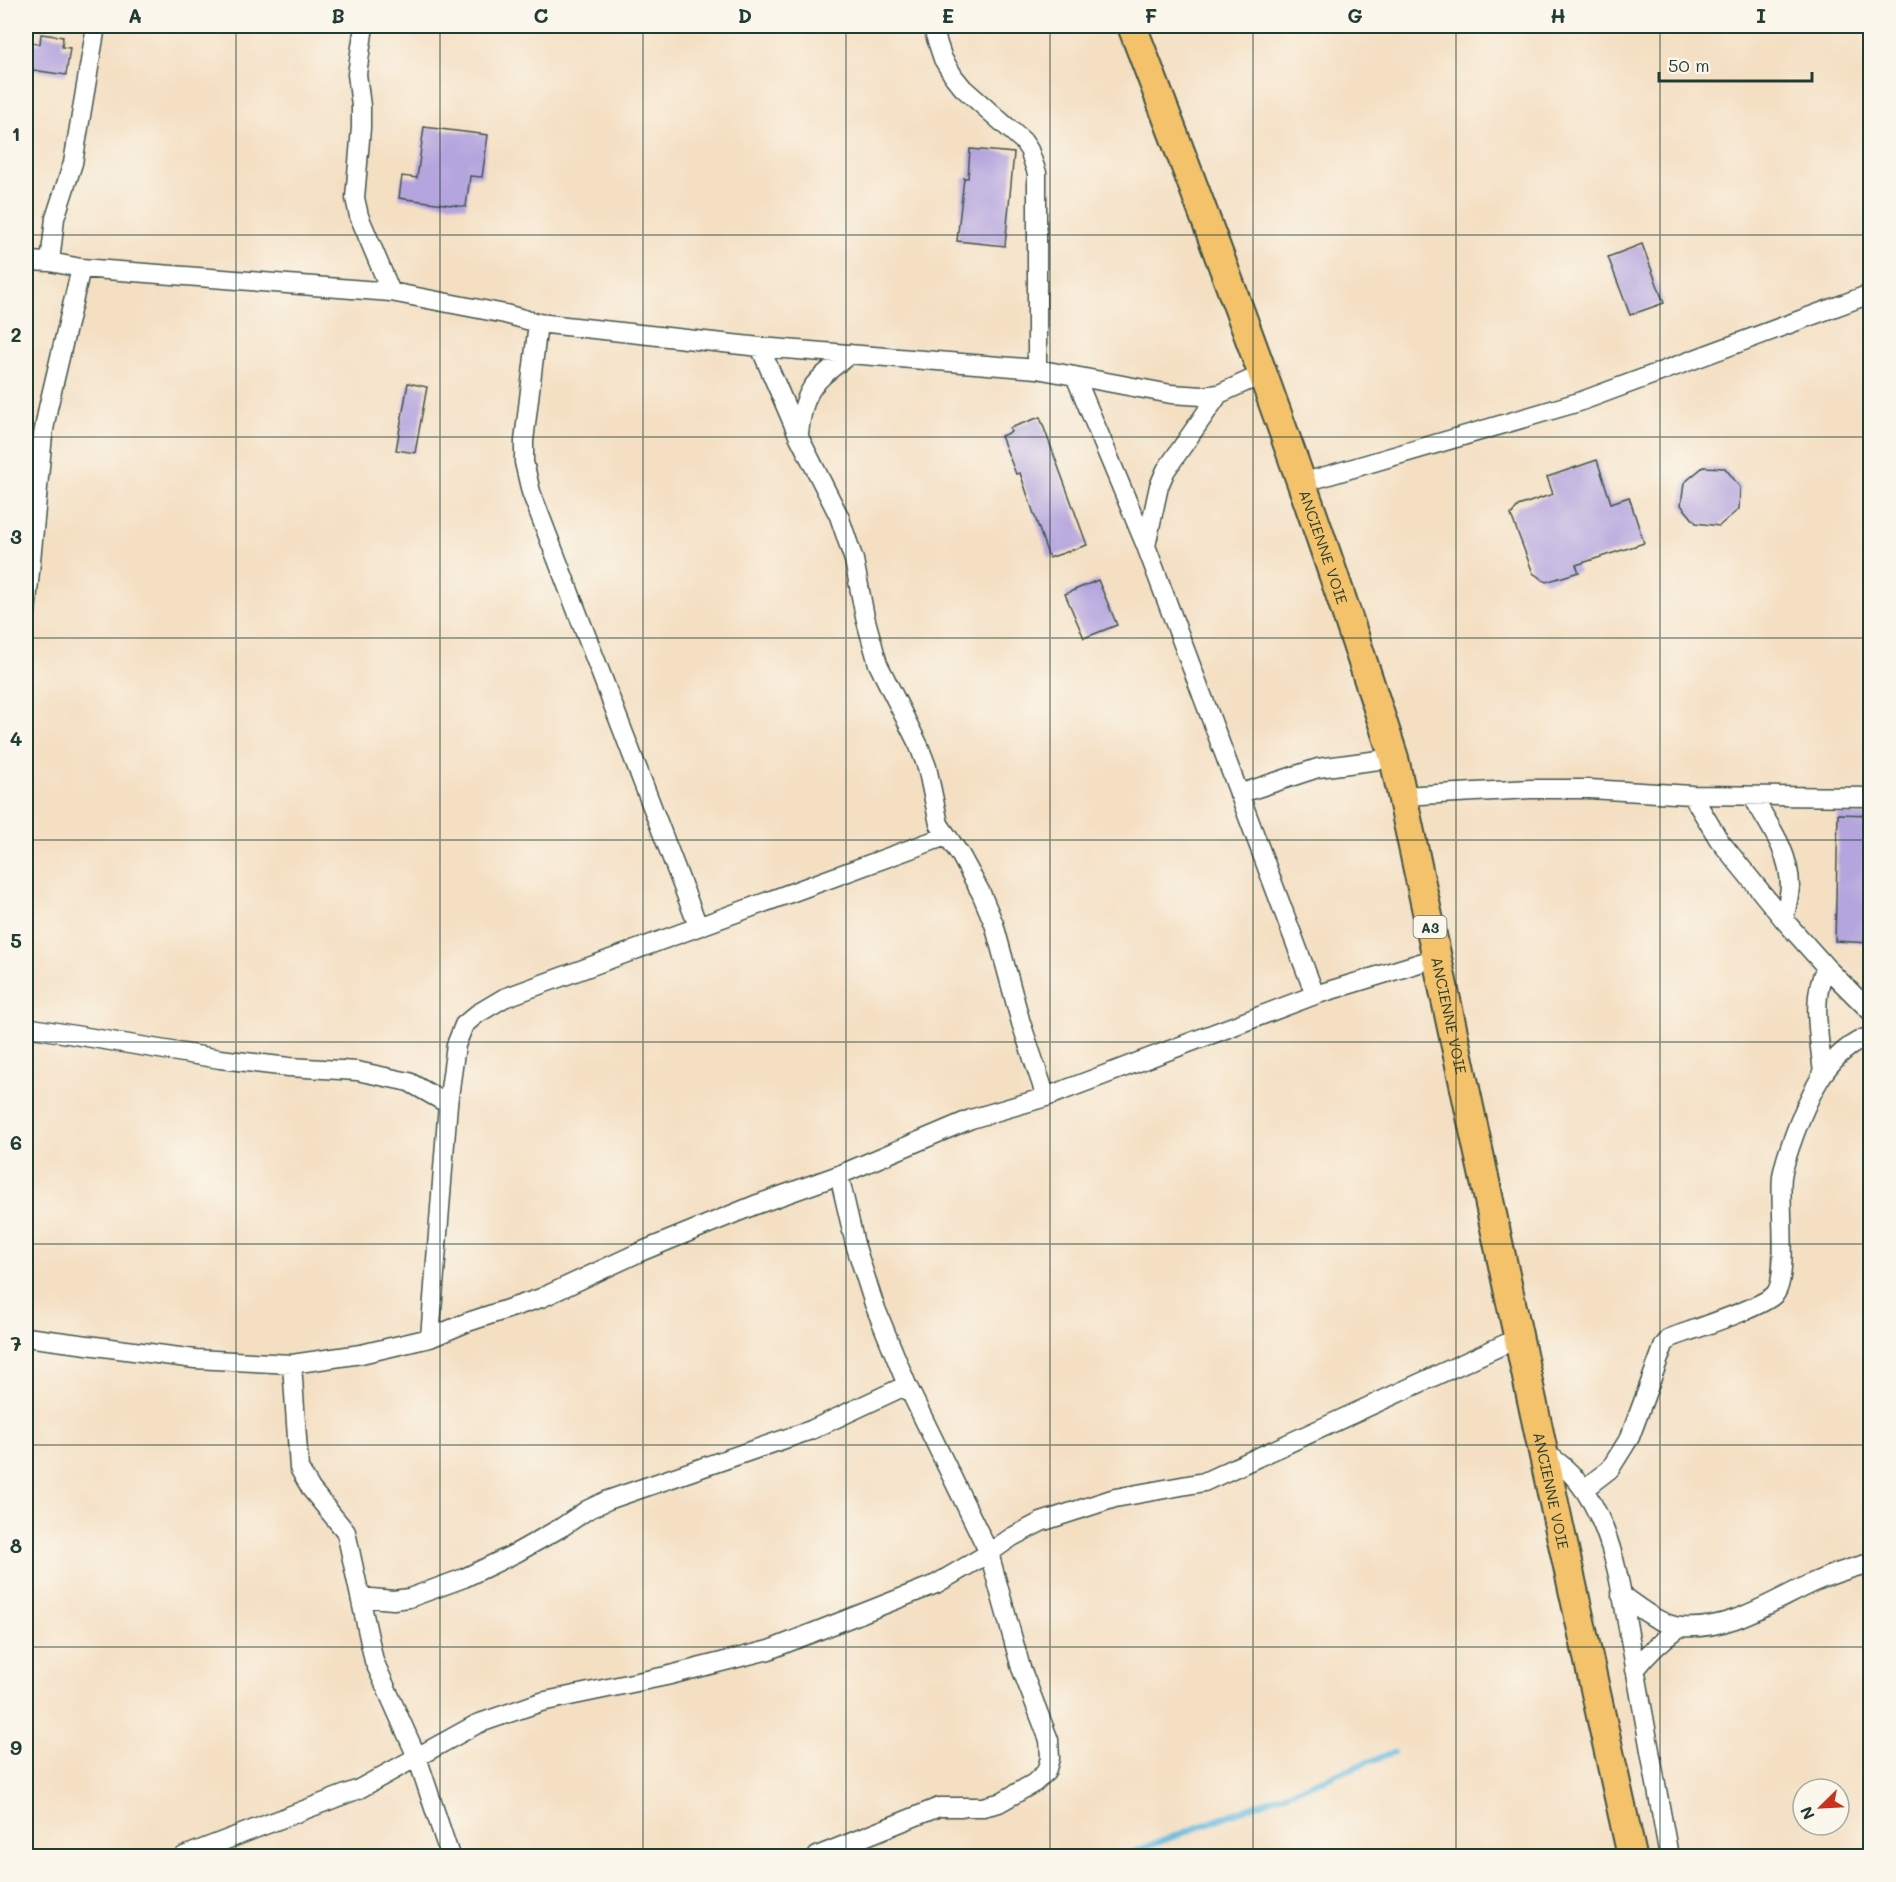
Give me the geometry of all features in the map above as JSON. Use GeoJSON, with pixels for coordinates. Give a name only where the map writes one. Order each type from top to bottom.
{"type":"FeatureCollection","features":[{"type":"Feature","properties":{"kind":"main road","name":"ANCIENNE VOIE"},"geometry":{"type":"LineString","coordinates":[[1132,26],[1263,374],[1359,648],[1394,758],[1632,1857]]}},
{"type":"Feature","properties":{"kind":"street"},"geometry":{"type":"LineString","coordinates":[[50,262],[55,218],[73,163],[96,26]]}},
{"type":"Feature","properties":{"kind":"street"},"geometry":{"type":"LineString","coordinates":[[364,26],[357,74],[361,128],[355,198],[359,216],[391,292]]}},
{"type":"Feature","properties":{"kind":"street"},"geometry":{"type":"LineString","coordinates":[[932,26],[943,59],[954,77],[963,88],[1023,141],[1033,159],[1037,173],[1037,369]]}},
{"type":"Feature","properties":{"kind":"street"},"geometry":{"type":"LineString","coordinates":[[26,261],[50,262],[81,268],[391,292],[505,314],[537,323],[760,347],[1037,369],[1171,394],[1202,396],[1219,394],[1263,374]]}},
{"type":"Feature","properties":{"kind":"street"},"geometry":{"type":"LineString","coordinates":[[26,613],[43,435],[81,268]]}},
{"type":"Feature","properties":{"kind":"street"},"geometry":{"type":"LineString","coordinates":[[1302,483],[1579,402],[1870,294]]}},
{"type":"Feature","properties":{"kind":"street"},"geometry":{"type":"LineString","coordinates":[[537,323],[524,441],[524,462],[531,492],[698,927]]}},
{"type":"Feature","properties":{"kind":"street"},"geometry":{"type":"LineString","coordinates":[[760,347],[798,435],[839,516],[854,560],[865,617],[878,664],[919,746],[927,767],[939,824],[961,855],[994,924],[1021,1023],[1046,1097]]}},
{"type":"Feature","properties":{"kind":"street"},"geometry":{"type":"LineString","coordinates":[[798,435],[801,409],[807,393],[819,379],[850,354]]}},
{"type":"Feature","properties":{"kind":"street"},"geometry":{"type":"LineString","coordinates":[[1075,376],[1146,546],[1315,995]]}},
{"type":"Feature","properties":{"kind":"street"},"geometry":{"type":"LineString","coordinates":[[1146,546],[1159,486],[1166,470],[1219,394]]}},
{"type":"Feature","properties":{"kind":"street"},"geometry":{"type":"LineString","coordinates":[[1239,794],[1318,768],[1394,758]]}},
{"type":"Feature","properties":{"kind":"street"},"geometry":{"type":"LineString","coordinates":[[1402,796],[1531,789],[1589,789],[1692,795],[1870,797]]}},
{"type":"Feature","properties":{"kind":"street"},"geometry":{"type":"LineString","coordinates":[[1692,795],[1719,840],[1784,920],[1870,1011]]}},
{"type":"Feature","properties":{"kind":"street"},"geometry":{"type":"LineString","coordinates":[[1752,796],[1781,844],[1786,859],[1790,887],[1784,920]]}},
{"type":"Feature","properties":{"kind":"street"},"geometry":{"type":"LineString","coordinates":[[430,1338],[448,1104],[456,1045],[464,1025],[477,1014],[504,998],[946,836]]}},
{"type":"Feature","properties":{"kind":"street"},"geometry":{"type":"LineString","coordinates":[[26,1337],[195,1359],[292,1364],[361,1353],[430,1338],[468,1322],[541,1298],[651,1248],[755,1205],[839,1175],[971,1119],[1046,1097],[1315,995],[1436,958]]}},
{"type":"Feature","properties":{"kind":"street"},"geometry":{"type":"LineString","coordinates":[[1823,1074],[1818,1000],[1820,984],[1826,967]]}},
{"type":"Feature","properties":{"kind":"street"},"geometry":{"type":"LineString","coordinates":[[26,1027],[220,1059],[289,1067],[357,1071],[409,1082],[448,1104]]}},
{"type":"Feature","properties":{"kind":"street"},"geometry":{"type":"LineString","coordinates":[[1584,1489],[1610,1468],[1630,1437],[1664,1345],[1670,1338],[1757,1305],[1775,1294],[1779,1286],[1782,1258],[1782,1178],[1800,1119],[1823,1074],[1844,1049],[1870,1036]]}},
{"type":"Feature","properties":{"kind":"street"},"geometry":{"type":"LineString","coordinates":[[817,1857],[939,1807],[983,1807],[999,1803],[1034,1783],[1046,1772],[1050,1758],[1049,1740],[1022,1668],[989,1553],[907,1385],[874,1304],[855,1244],[839,1175]]}},
{"type":"Feature","properties":{"kind":"street"},"geometry":{"type":"LineString","coordinates":[[184,1857],[359,1789],[477,1724],[541,1702],[666,1676],[769,1650],[936,1584],[1012,1537],[1041,1522],[1115,1498],[1172,1489],[1215,1478],[1518,1338]]}},
{"type":"Feature","properties":{"kind":"street"},"geometry":{"type":"LineString","coordinates":[[292,1364],[300,1468],[311,1489],[346,1532],[374,1661],[417,1757],[450,1857]]}},
{"type":"Feature","properties":{"kind":"street"},"geometry":{"type":"LineString","coordinates":[[360,1597],[393,1600],[409,1598],[464,1578],[516,1552],[608,1500],[811,1430],[907,1385]]}},
{"type":"Feature","properties":{"kind":"street"},"geometry":{"type":"LineString","coordinates":[[1545,1453],[1570,1471],[1584,1489],[1599,1516],[1610,1544],[1669,1857]]}},
{"type":"Feature","properties":{"kind":"street"},"geometry":{"type":"LineString","coordinates":[[1621,1595],[1658,1620],[1680,1627],[1701,1626],[1739,1619],[1815,1582],[1870,1563]]}},
{"type":"Feature","properties":{"kind":"street"},"geometry":{"type":"LineString","coordinates":[[1635,1670],[1663,1638],[1680,1627]]}},
{"type":"Feature","properties":{"kind":"building"},"geometry":{"type":"Polygon","coordinates":[[[41,34],[63,37],[62,47],[70,48],[66,75],[26,69],[26,41],[40,44],[41,34]]]}},
{"type":"Feature","properties":{"kind":"building"},"geometry":{"type":"Polygon","coordinates":[[[424,127],[488,135],[482,177],[470,176],[466,207],[399,198],[402,176],[417,178],[424,127]]]}},
{"type":"Feature","properties":{"kind":"building"},"geometry":{"type":"Polygon","coordinates":[[[970,149],[1014,153],[1005,246],[957,241],[964,178],[968,178],[970,149]]]}},
{"type":"Feature","properties":{"kind":"building"},"geometry":{"type":"Polygon","coordinates":[[[1642,244],[1664,303],[1630,315],[1608,257],[1642,244]]]}},
{"type":"Feature","properties":{"kind":"building"},"geometry":{"type":"Polygon","coordinates":[[[408,383],[427,387],[415,453],[396,450],[408,383]]]}},
{"type":"Feature","properties":{"kind":"building"},"geometry":{"type":"Polygon","coordinates":[[[1040,417],[1087,545],[1049,558],[1020,473],[1016,474],[1001,436],[1011,432],[1010,428],[1040,417]]]}},
{"type":"Feature","properties":{"kind":"building"},"geometry":{"type":"Polygon","coordinates":[[[1597,460],[1611,503],[1629,497],[1644,543],[1576,565],[1579,572],[1546,582],[1533,573],[1511,515],[1518,506],[1553,494],[1547,477],[1597,460]]]}},
{"type":"Feature","properties":{"kind":"building"},"geometry":{"type":"Polygon","coordinates":[[[1703,467],[1725,468],[1740,487],[1739,509],[1719,526],[1696,523],[1681,505],[1684,483],[1703,467]]]}},
{"type":"Feature","properties":{"kind":"building"},"geometry":{"type":"Polygon","coordinates":[[[1098,580],[1117,625],[1084,638],[1065,594],[1098,580]]]}},
{"type":"Feature","properties":{"kind":"building"},"geometry":{"type":"Polygon","coordinates":[[[1838,814],[1870,815],[1870,943],[1835,941],[1838,814]]]}},
{"type":"Feature","properties":{"kind":"waterway"},"geometry":{"type":"LineString","coordinates":[[1123,1856],[1394,1752]]}}]}
